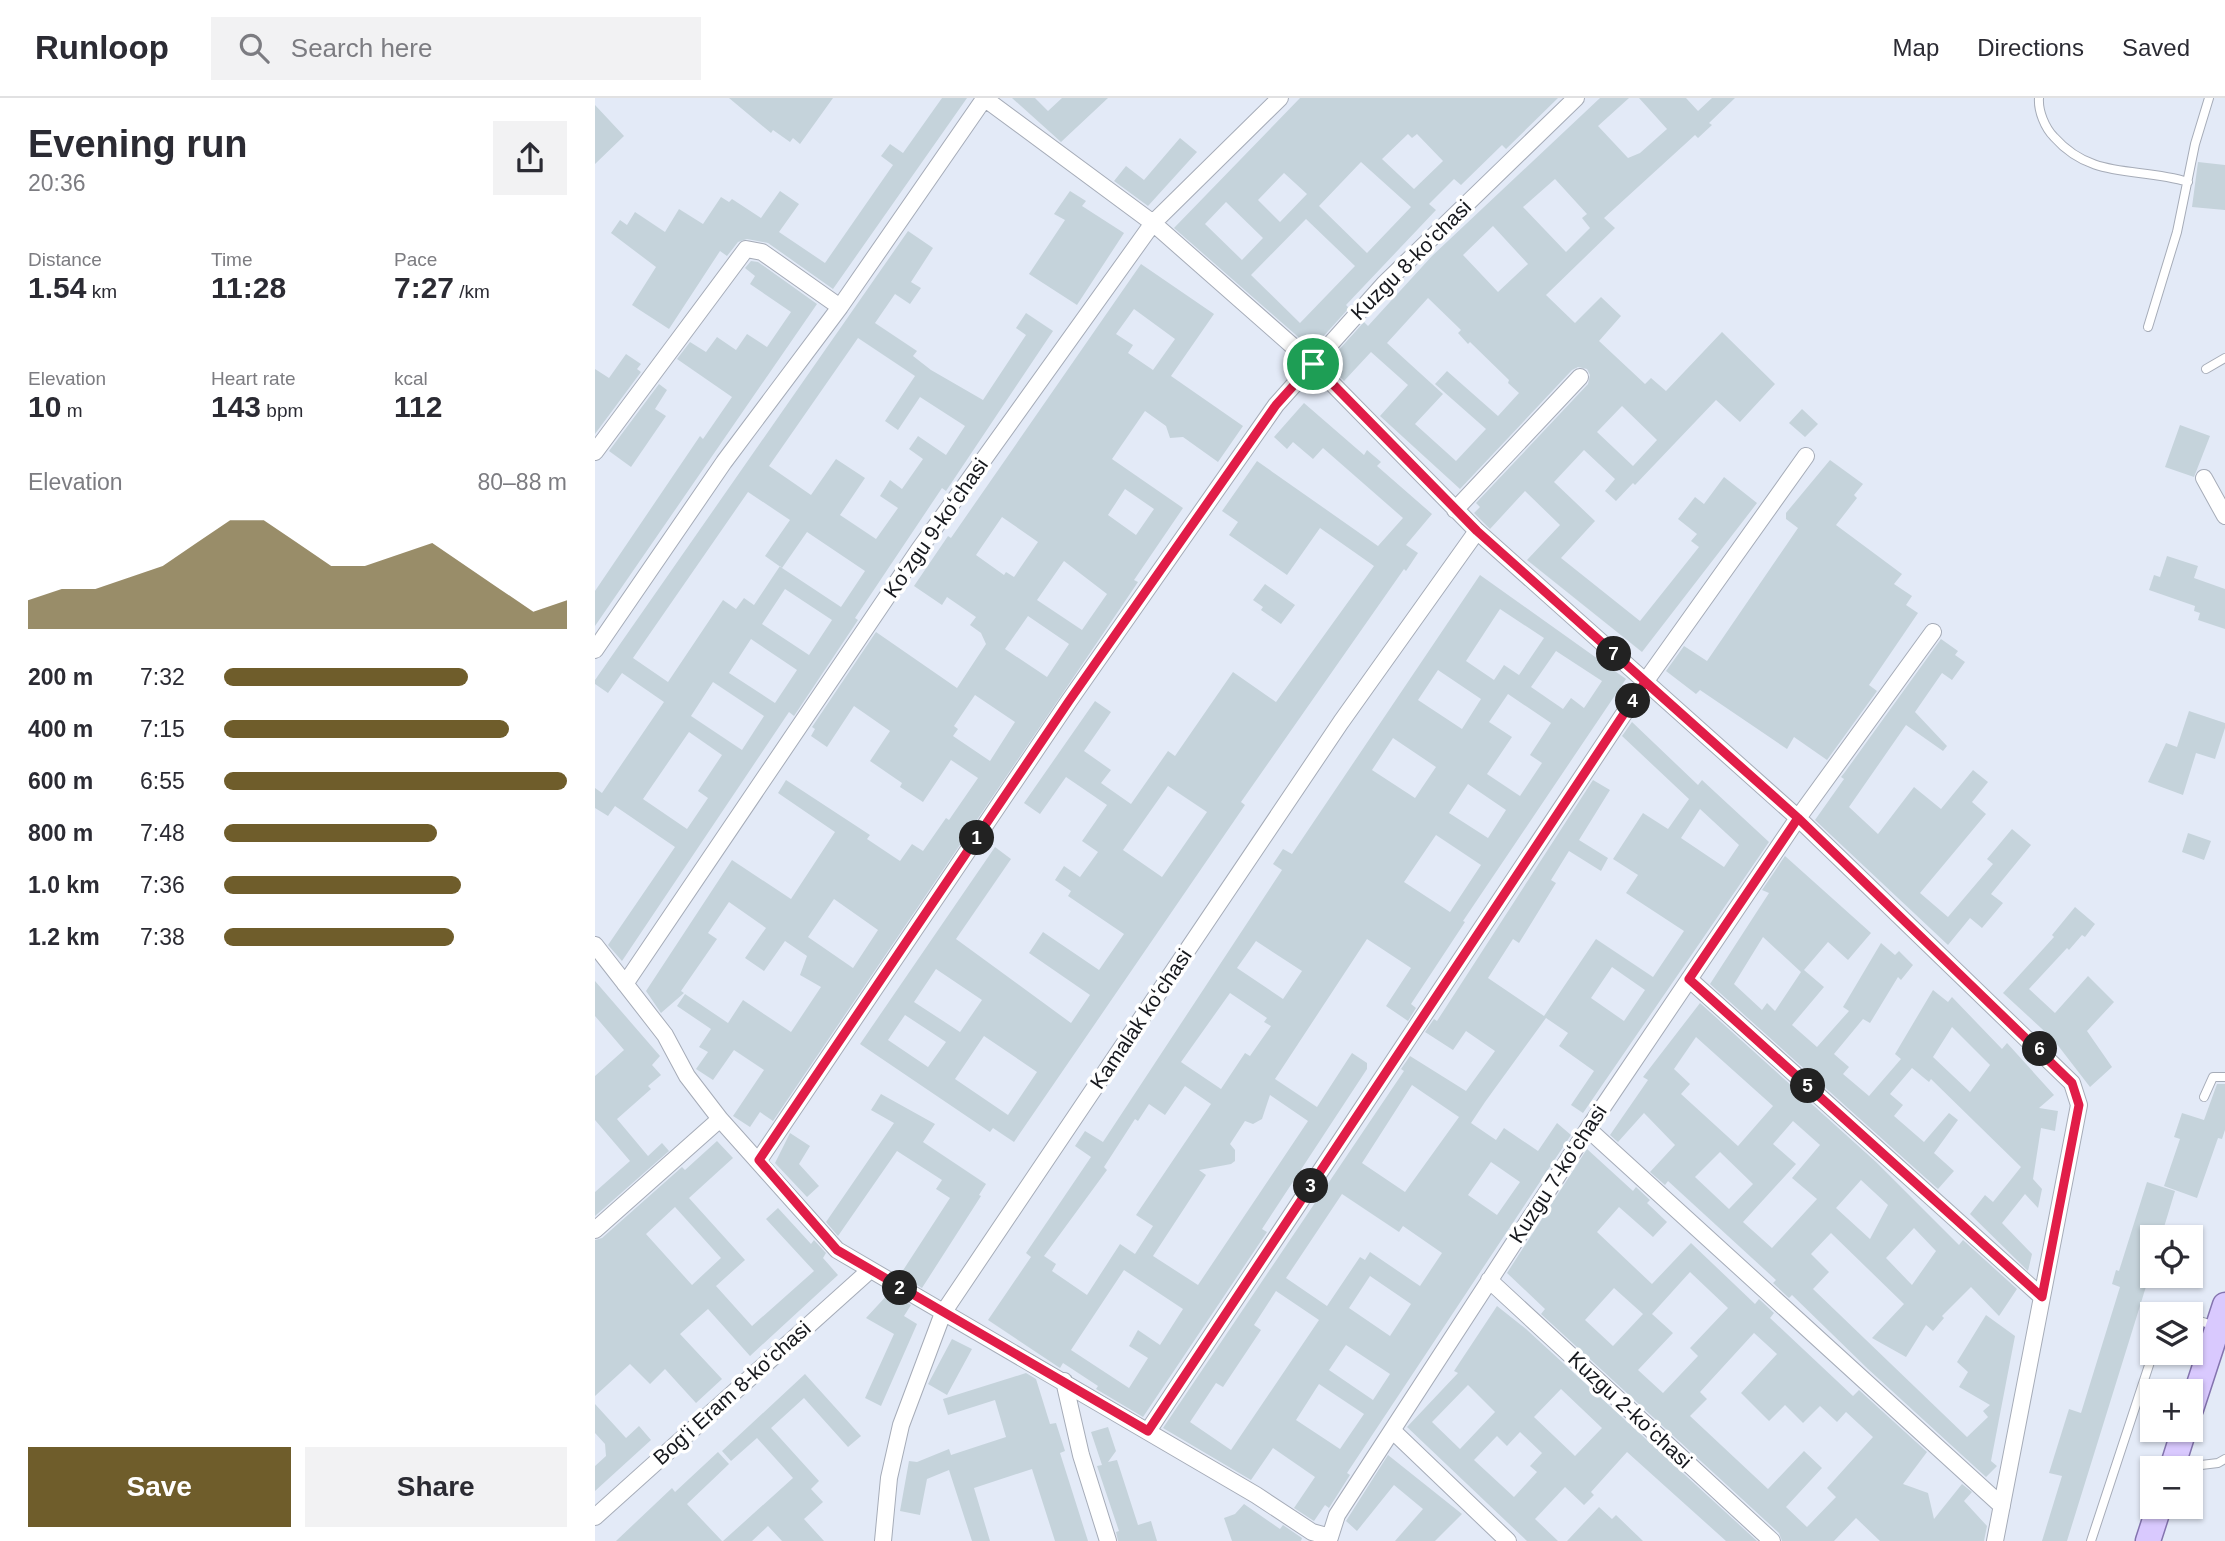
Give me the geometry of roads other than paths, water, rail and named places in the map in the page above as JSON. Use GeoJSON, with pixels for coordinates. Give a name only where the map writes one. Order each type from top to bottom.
{"type":"FeatureCollection","features":[{"type":"Feature","properties":{"kind":"main road"},"geometry":{"type":"LineString","coordinates":[[2201,1379],[2222,1317]]}},
{"type":"Feature","properties":{"kind":"main road"},"geometry":{"type":"LineString","coordinates":[[2148,1541],[2155,1519]]}},
{"type":"Feature","properties":{"kind":"street"},"geometry":{"type":"LineString","coordinates":[[595,650],[724,462],[840,307],[984,98],[1153,223],[1313,364],[1477,531],[1798,818],[2072,1083],[2079,1105],[1995,1541]]}},
{"type":"Feature","properties":{"kind":"street","name":"Koʻzgu 9-koʻchasi"},"geometry":{"type":"LineString","coordinates":[[625,984],[918,551],[1153,223],[1280,98]]}},
{"type":"Feature","properties":{"kind":"street","name":"Kuzgu 8-koʻchasi"},"geometry":{"type":"LineString","coordinates":[[759,1160],[1069,701],[1276,405],[1384,284],[1576,98]]}},
{"type":"Feature","properties":{"kind":"street"},"geometry":{"type":"LineString","coordinates":[[595,452],[746,249],[762,252],[840,307]]}},
{"type":"Feature","properties":{"kind":"street"},"geometry":{"type":"LineString","coordinates":[[1455,510],[1580,377]]}},
{"type":"Feature","properties":{"kind":"street"},"geometry":{"type":"LineString","coordinates":[[1148,1431],[1645,682],[1806,456]]}},
{"type":"Feature","properties":{"kind":"street"},"geometry":{"type":"LineString","coordinates":[[2204,478],[2225,516]]}},
{"type":"Feature","properties":{"kind":"street","name":"Kamalak koʻchasi"},"geometry":{"type":"LineString","coordinates":[[883,1540],[889,1478],[901,1425],[943,1313],[1342,722],[1477,531]]}},
{"type":"Feature","properties":{"kind":"street","name":"Kuzgu 7-koʻchasi"},"geometry":{"type":"LineString","coordinates":[[1330,1539],[1337,1515],[1588,1129],[1798,818],[1933,632]]}},
{"type":"Feature","properties":{"kind":"street"},"geometry":{"type":"LineString","coordinates":[[595,945],[665,1035],[687,1076],[720,1119],[837,1250],[869,1271],[1064,1381],[1256,1495],[1312,1532],[1330,1539]]}},
{"type":"Feature","properties":{"kind":"street"},"geometry":{"type":"LineString","coordinates":[[1689,979],[2042,1297]]}},
{"type":"Feature","properties":{"kind":"street"},"geometry":{"type":"LineString","coordinates":[[595,1230],[720,1119]]}},
{"type":"Feature","properties":{"kind":"street"},"geometry":{"type":"LineString","coordinates":[[1588,1129],[2002,1506]]}},
{"type":"Feature","properties":{"kind":"street","name":"Bogʻi Eram 8-koʻchasi"},"geometry":{"type":"LineString","coordinates":[[595,1517],[869,1271]]}},
{"type":"Feature","properties":{"kind":"street","name":"Kuzgu 2-koʻchasi"},"geometry":{"type":"LineString","coordinates":[[1489,1280],[1772,1541]]}},
{"type":"Feature","properties":{"kind":"street"},"geometry":{"type":"LineString","coordinates":[[1064,1381],[1081,1455],[1108,1541]]}},
{"type":"Feature","properties":{"kind":"street"},"geometry":{"type":"LineString","coordinates":[[1393,1431],[1509,1541]]}},
{"type":"Feature","properties":{"kind":"lane"},"geometry":{"type":"LineString","coordinates":[[2039,98],[2048,131],[2067,152],[2095,167],[2128,173],[2163,174],[2188,182]]}},
{"type":"Feature","properties":{"kind":"lane"},"geometry":{"type":"LineString","coordinates":[[2148,327],[2177,232],[2209,98]]}},
{"type":"Feature","properties":{"kind":"lane"},"geometry":{"type":"LineString","coordinates":[[2206,369],[2225,358]]}},
{"type":"Feature","properties":{"kind":"lane"},"geometry":{"type":"LineString","coordinates":[[2204,1097],[2213,1077],[2225,1077]]}},
{"type":"Feature","properties":{"kind":"lane"},"geometry":{"type":"LineString","coordinates":[[2203,1318],[2222,1317]]}},
{"type":"Feature","properties":{"kind":"lane"},"geometry":{"type":"LineString","coordinates":[[2091,1541],[2149,1365]]}},
{"type":"Feature","properties":{"kind":"lane"},"geometry":{"type":"LineString","coordinates":[[2203,1465],[2218,1463],[2225,1459]]}}]}
